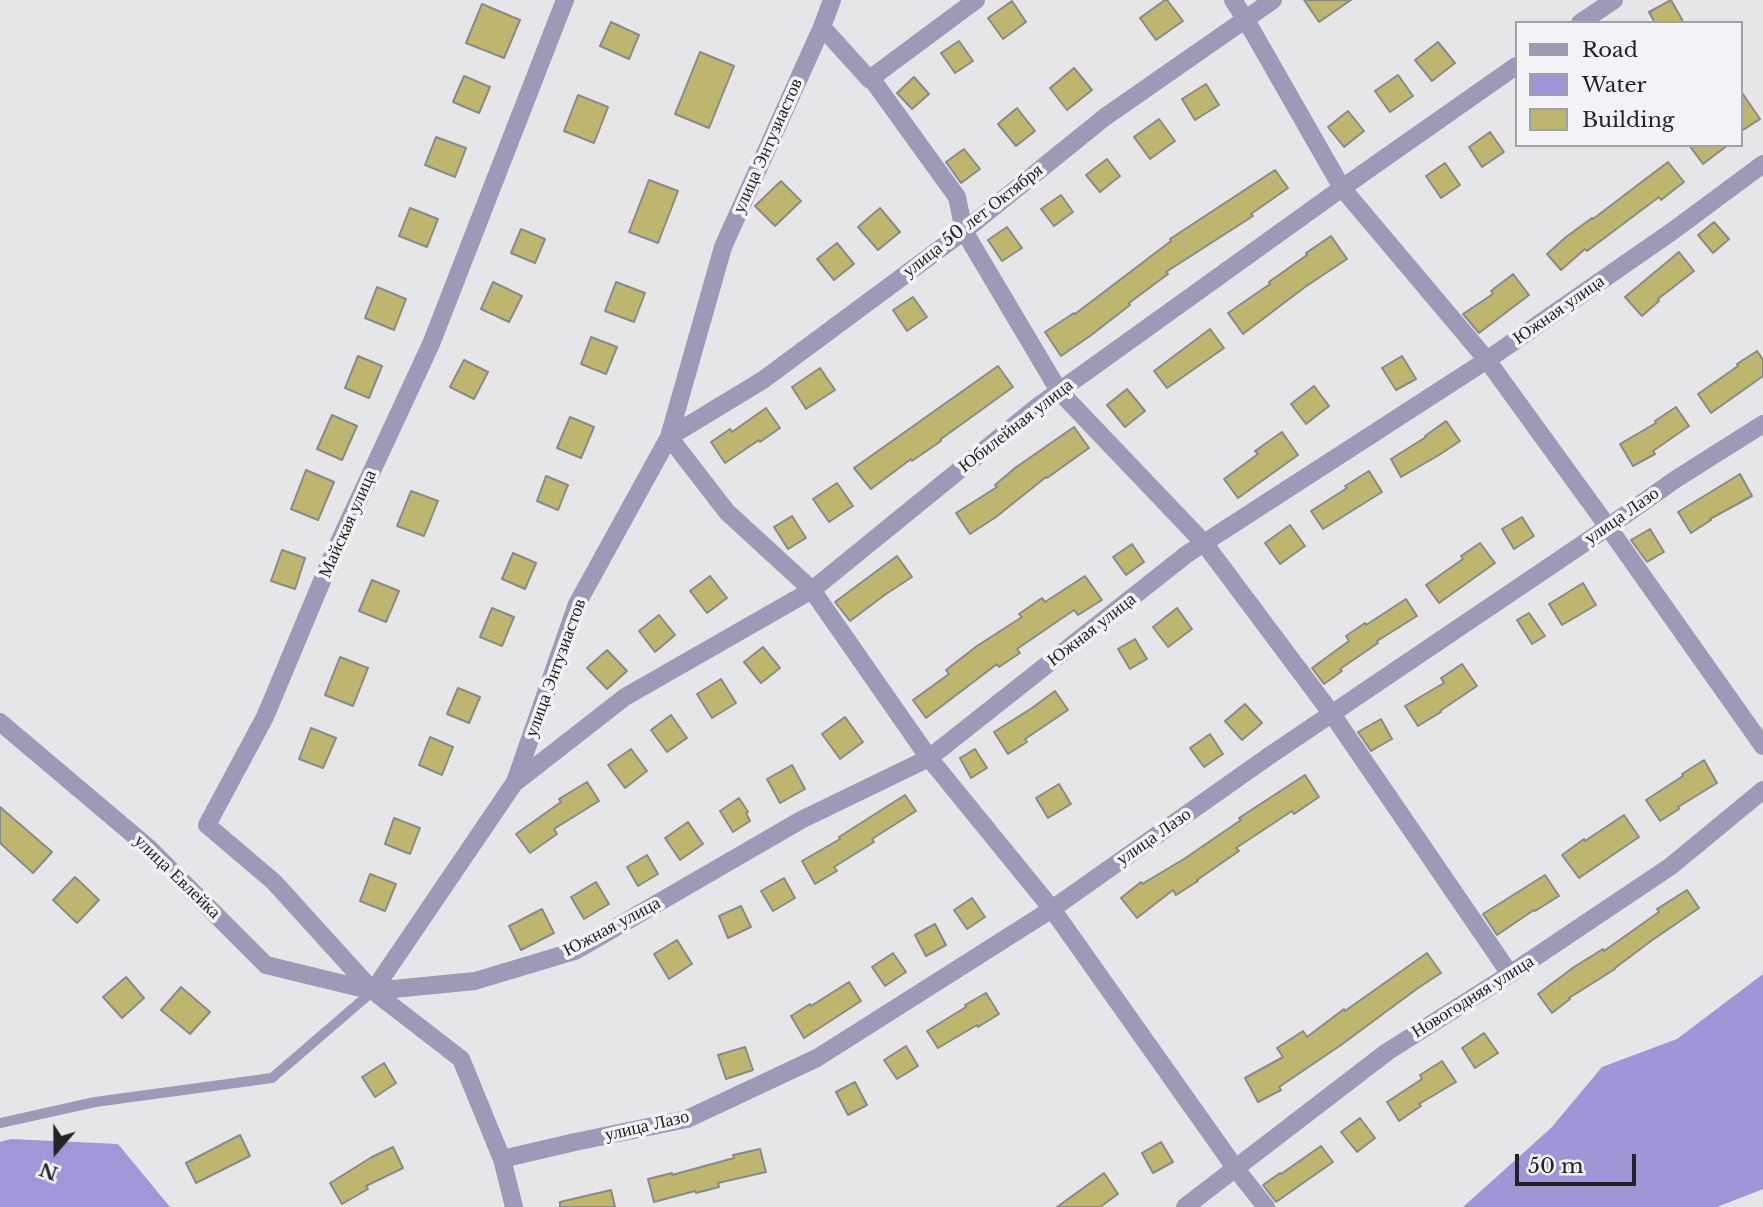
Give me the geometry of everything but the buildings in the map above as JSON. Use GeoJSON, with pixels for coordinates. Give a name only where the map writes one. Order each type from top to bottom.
{"type":"FeatureCollection","features":[{"type":"Feature","properties":{"kind":"street","name":"Майская улица"},"geometry":{"type":"LineString","coordinates":[[373,991],[274,882],[207,825],[265,717],[332,557],[431,344],[565,0]]}},
{"type":"Feature","properties":{"kind":"street","name":"улица Энтузиастов"},"geometry":{"type":"LineString","coordinates":[[373,991],[516,782],[577,604],[670,437],[723,247],[832,0]]}},
{"type":"Feature","properties":{"kind":"street"},"geometry":{"type":"LineString","coordinates":[[871,78],[976,0]]}},
{"type":"Feature","properties":{"kind":"street"},"geometry":{"type":"LineString","coordinates":[[1233,0],[1342,188],[1487,360],[1763,747]]}},
{"type":"Feature","properties":{"kind":"street","name":"улица 50 лет Октября"},"geometry":{"type":"LineString","coordinates":[[670,437],[762,380],[964,230],[1105,117],[1273,0]]}},
{"type":"Feature","properties":{"kind":"street"},"geometry":{"type":"LineString","coordinates":[[1583,21],[1614,0]]}},
{"type":"Feature","properties":{"kind":"street"},"geometry":{"type":"LineString","coordinates":[[822,27],[870,80],[871,78],[957,197],[964,230],[1059,391],[1204,543],[1332,714],[1510,974]]}},
{"type":"Feature","properties":{"kind":"street","name":"Юбилейная улица"},"geometry":{"type":"LineString","coordinates":[[516,782],[625,697],[813,590],[1059,391],[1514,67]]}},
{"type":"Feature","properties":{"kind":"street","name":"Южная улица"},"geometry":{"type":"LineString","coordinates":[[373,991],[475,981],[575,951],[801,820],[929,758],[1187,554],[1487,360],[1674,230],[1763,164]]}},
{"type":"Feature","properties":{"kind":"street","name":"улица Лазо"},"geometry":{"type":"LineString","coordinates":[[502,1159],[687,1119],[817,1058],[1052,909],[1676,479],[1763,424]]}},
{"type":"Feature","properties":{"kind":"street"},"geometry":{"type":"LineString","coordinates":[[670,437],[727,512],[813,590],[929,758],[1052,909],[1236,1169],[1266,1207]]}},
{"type":"Feature","properties":{"kind":"street","name":"улица Евлейка"},"geometry":{"type":"LineString","coordinates":[[0,722],[149,848],[266,965],[373,991]]}},
{"type":"Feature","properties":{"kind":"street","name":"Новогодняя улица"},"geometry":{"type":"LineString","coordinates":[[1185,1207],[1387,1052],[1510,974],[1671,866],[1763,790]]}},
{"type":"Feature","properties":{"kind":"street"},"geometry":{"type":"LineString","coordinates":[[373,991],[460,1059],[502,1159],[514,1207]]}},
{"type":"Feature","properties":{"kind":"lane"},"geometry":{"type":"LineString","coordinates":[[0,1123],[95,1102],[272,1078],[373,991]]}},
{"type":"Feature","properties":{"kind":"shaded area"},"geometry":{"type":"Polygon","coordinates":[[[11,1139],[118,1144],[170,1207],[0,1207],[0,1142],[11,1139]]]}},
{"type":"Feature","properties":{"kind":"water"},"geometry":{"type":"Polygon","coordinates":[[[1763,974],[1763,1189],[1717,1207],[1463,1207],[1551,1128],[1602,1067],[1677,1039],[1763,974]]]}}]}
